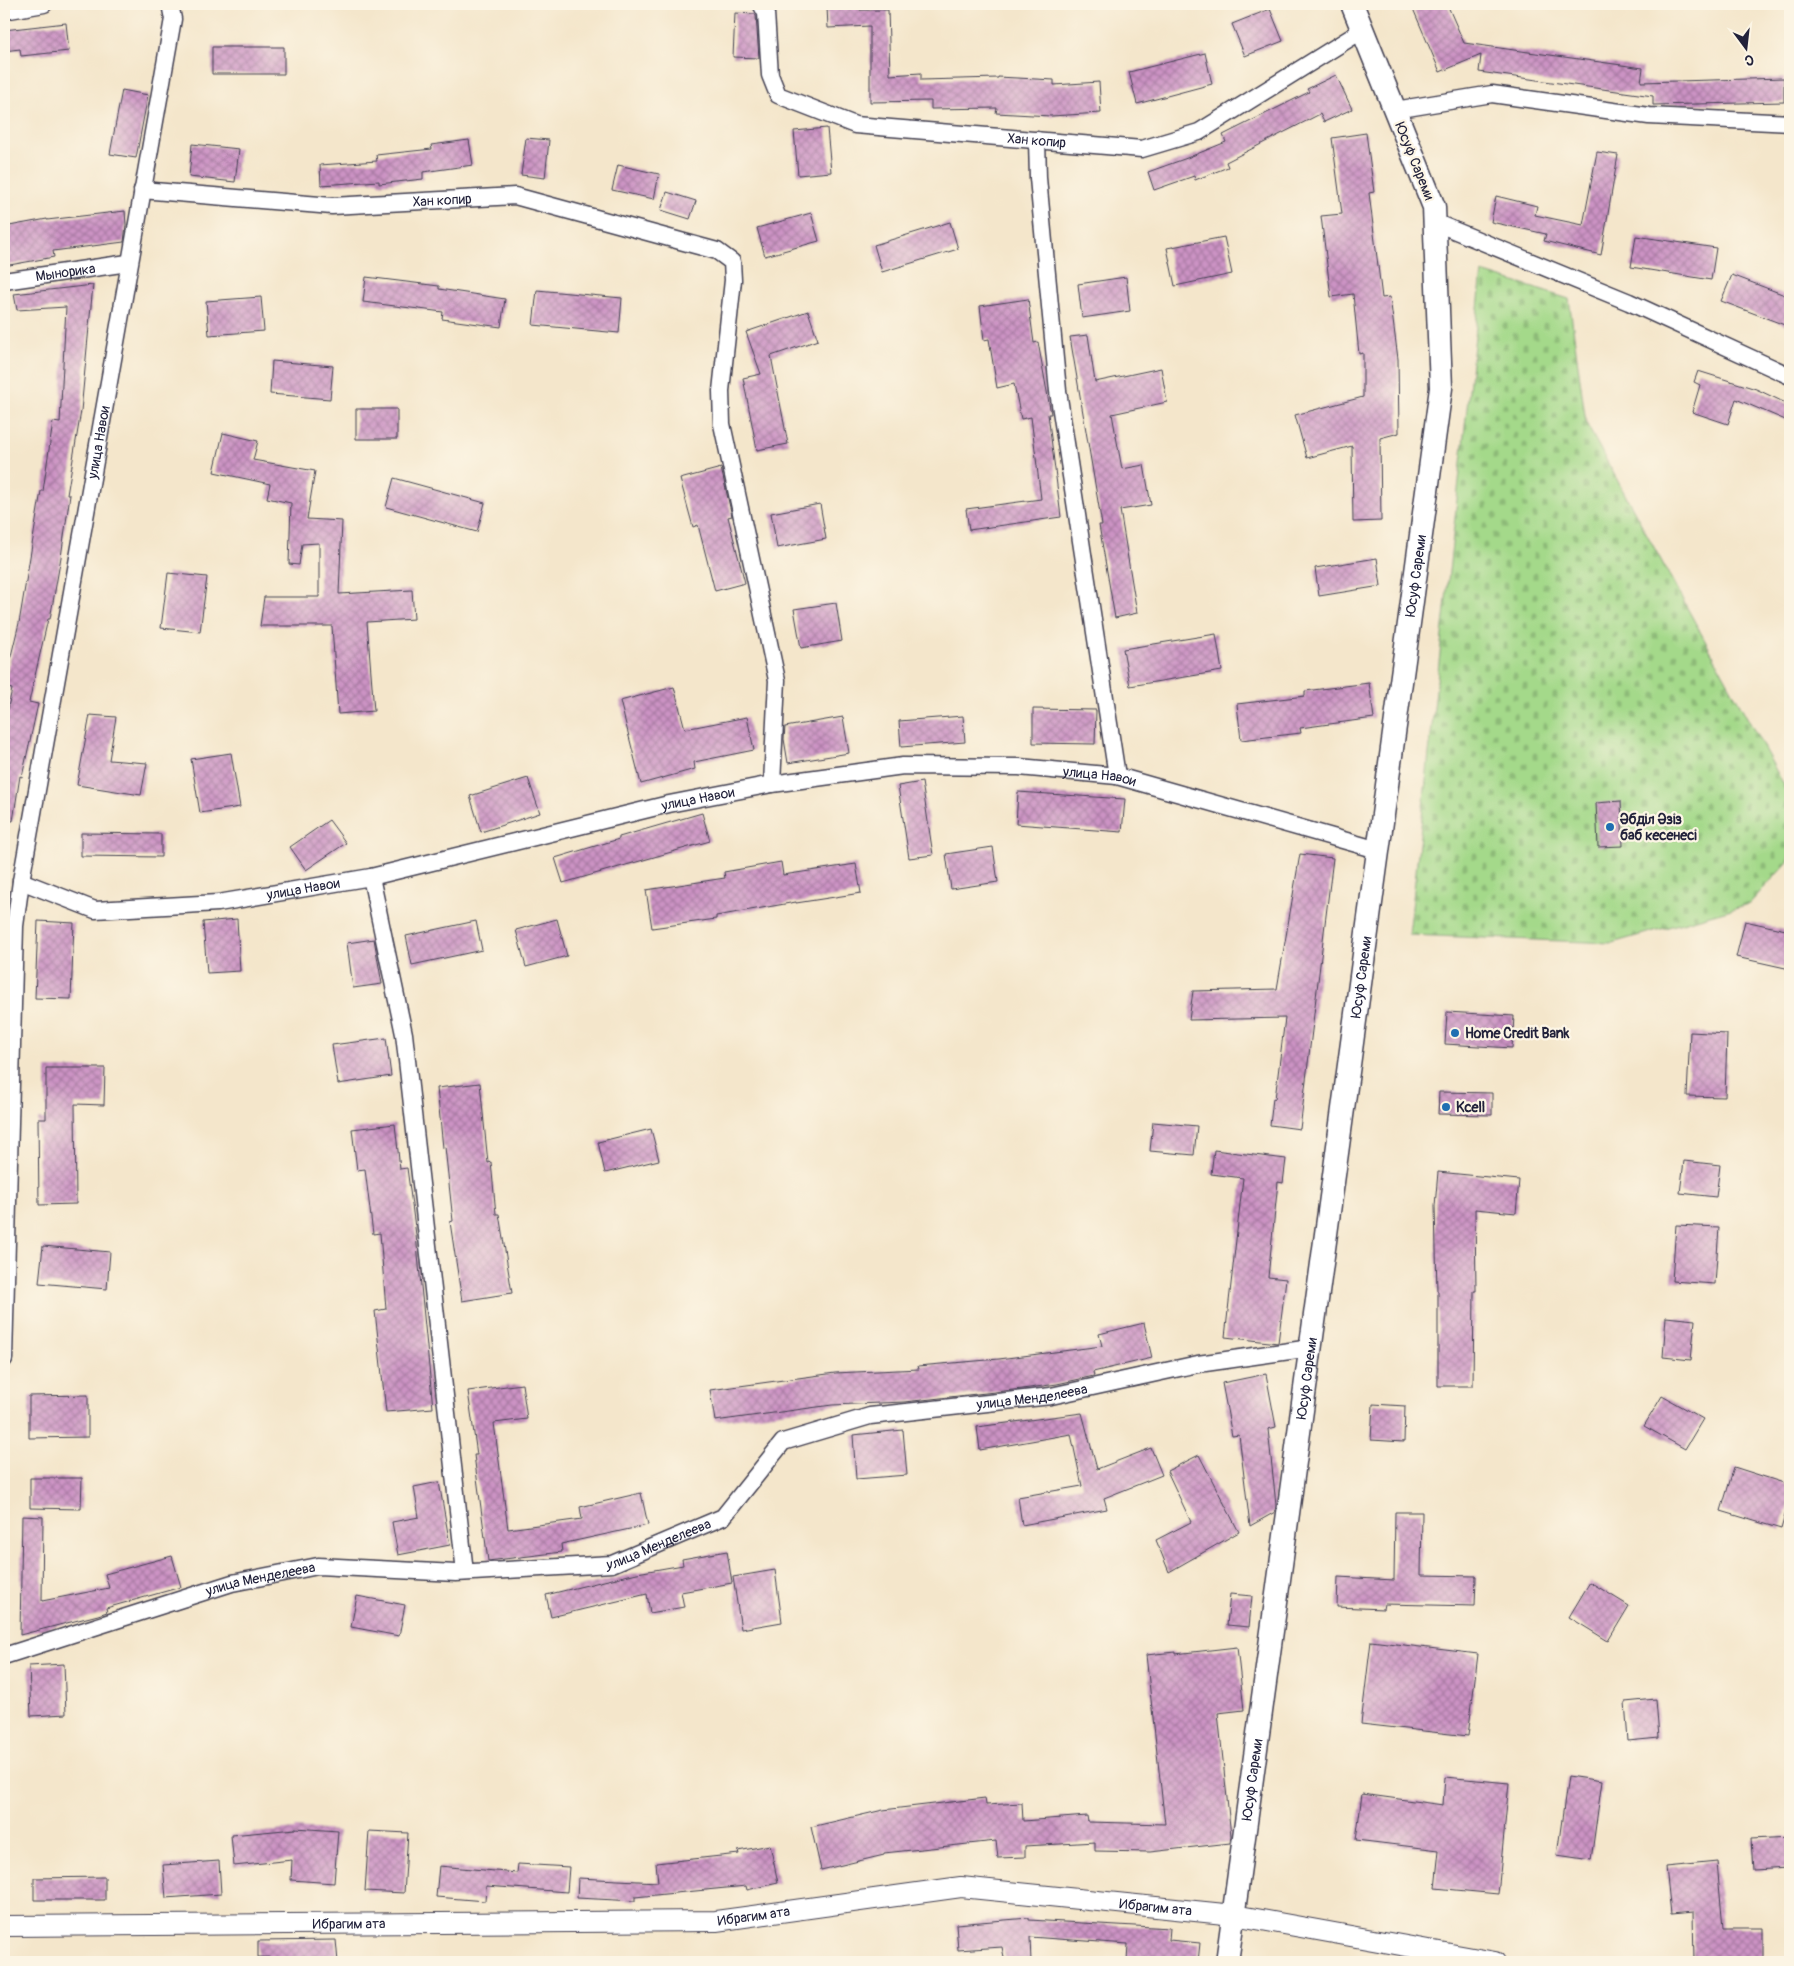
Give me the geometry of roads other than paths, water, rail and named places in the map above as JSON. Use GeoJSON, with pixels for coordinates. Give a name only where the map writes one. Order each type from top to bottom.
{"type":"FeatureCollection","features":[{"type":"Feature","properties":{"kind":"main road","name":"Юсуф Сареми"},"geometry":{"type":"LineString","coordinates":[[1228,1962],[1441,388],[1434,207],[1352,4]]}},
{"type":"Feature","properties":{"kind":"street"},"geometry":{"type":"LineString","coordinates":[[4,11],[44,4]]}},
{"type":"Feature","properties":{"kind":"street","name":"улица Навои"},"geometry":{"type":"LineString","coordinates":[[4,1359],[15,926],[21,881],[128,263],[173,20],[170,4]]}},
{"type":"Feature","properties":{"kind":"street","name":"Хан копир"},"geometry":{"type":"LineString","coordinates":[[761,4],[766,13],[770,75],[778,95],[855,125],[1142,149],[1200,132],[1362,30]]}},
{"type":"Feature","properties":{"kind":"street"},"geometry":{"type":"LineString","coordinates":[[1395,110],[1492,94],[1649,116],[1790,123]]}},
{"type":"Feature","properties":{"kind":"street"},"geometry":{"type":"LineString","coordinates":[[1037,140],[1038,178],[1058,391],[1117,776]]}},
{"type":"Feature","properties":{"kind":"street","name":"Хан копир"},"geometry":{"type":"LineString","coordinates":[[142,190],[332,206],[515,196],[717,251],[732,262],[733,280],[721,391],[722,424],[777,680],[772,784]]}},
{"type":"Feature","properties":{"kind":"street"},"geometry":{"type":"LineString","coordinates":[[1434,222],[1629,302],[1790,376]]}},
{"type":"Feature","properties":{"kind":"street","name":"Мынорика"},"geometry":{"type":"LineString","coordinates":[[4,281],[128,263]]}},
{"type":"Feature","properties":{"kind":"street","name":"улица Навои"},"geometry":{"type":"LineString","coordinates":[[21,881],[95,910],[218,904],[371,877],[669,804],[772,784],[903,766],[1019,767],[1117,776],[1378,850]]}},
{"type":"Feature","properties":{"kind":"street"},"geometry":{"type":"LineString","coordinates":[[371,877],[404,1034],[465,1572]]}},
{"type":"Feature","properties":{"kind":"street","name":"улица Менделеева"},"geometry":{"type":"LineString","coordinates":[[4,1656],[232,1583],[318,1566],[465,1572],[612,1564],[723,1517],[784,1442],[870,1416],[1051,1396],[1198,1364],[1311,1348]]}},
{"type":"Feature","properties":{"kind":"street","name":"Ибрагим ата"},"geometry":{"type":"LineString","coordinates":[[4,1926],[716,1921],[961,1887],[1234,1915],[1495,1962]]}},
{"type":"Feature","properties":{"kind":"place","name":"Әбділ Әзіз баб кесенесі"},"geometry":{"type":"Point","coordinates":[1610,827]}},
{"type":"Feature","properties":{"kind":"place","name":"Home Credit Bank"},"geometry":{"type":"Point","coordinates":[1455,1033]}},
{"type":"Feature","properties":{"kind":"place","name":"Kcell"},"geometry":{"type":"Point","coordinates":[1446,1107]}}]}
